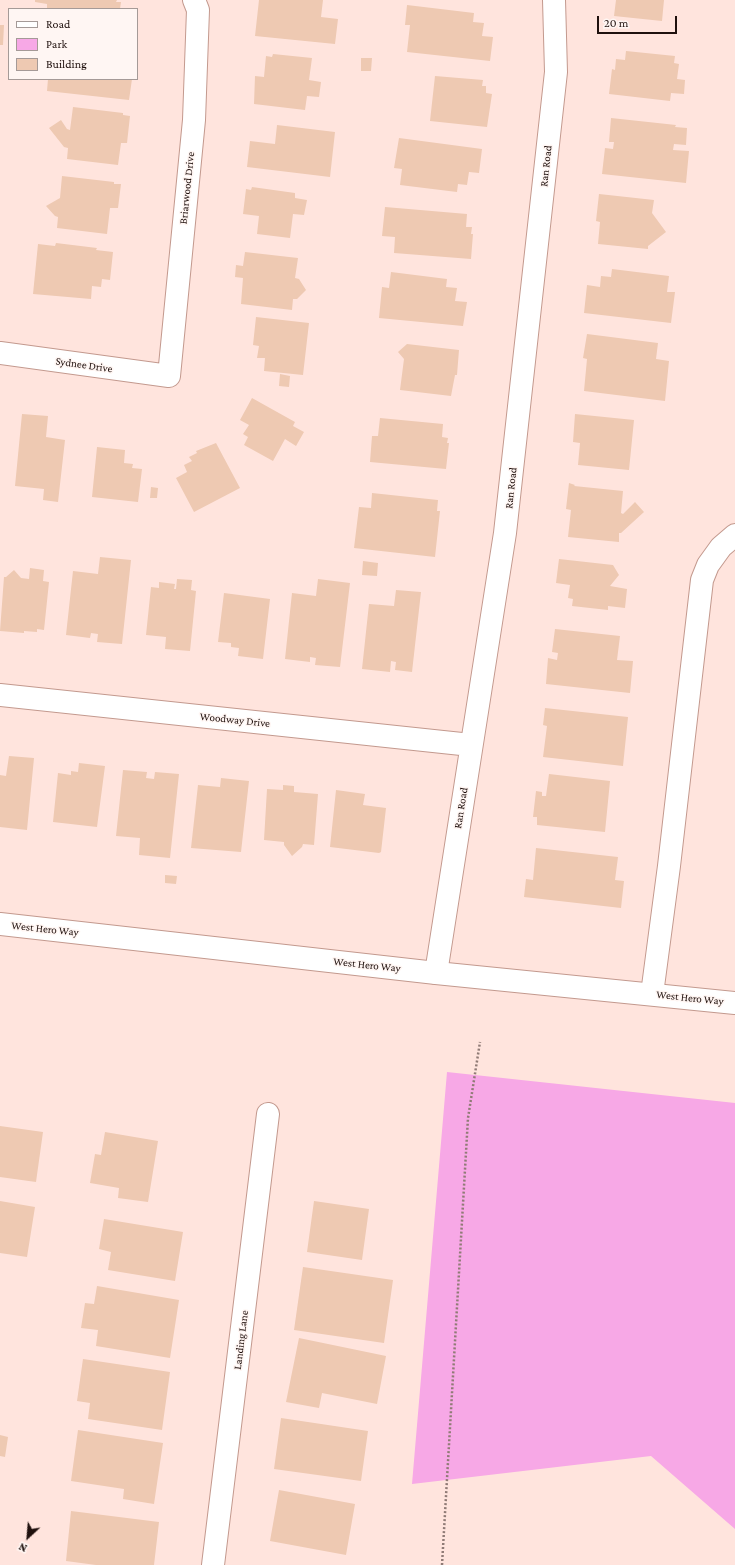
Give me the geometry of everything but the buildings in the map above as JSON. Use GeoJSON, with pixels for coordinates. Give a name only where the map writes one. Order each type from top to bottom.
{"type":"FeatureCollection","features":[{"type":"Feature","properties":{"kind":"street","name":"Briarwood Drive"},"geometry":{"type":"LineString","coordinates":[[169,376],[194,120],[198,10],[194,0]]}},
{"type":"Feature","properties":{"kind":"street","name":"Ran Road"},"geometry":{"type":"LineString","coordinates":[[436,972],[470,745],[505,533],[535,274],[556,72],[554,0]]}},
{"type":"Feature","properties":{"kind":"street","name":"Sydnee Drive"},"geometry":{"type":"LineString","coordinates":[[0,353],[169,376]]}},
{"type":"Feature","properties":{"kind":"street"},"geometry":{"type":"LineString","coordinates":[[652,994],[669,866],[702,580],[708,565],[721,547],[735,536]]}},
{"type":"Feature","properties":{"kind":"street","name":"Woodway Drive"},"geometry":{"type":"LineString","coordinates":[[0,695],[470,745]]}},
{"type":"Feature","properties":{"kind":"street","name":"West Hero Way"},"geometry":{"type":"LineString","coordinates":[[0,924],[735,1003]]}},
{"type":"Feature","properties":{"kind":"street","name":"Landing Lane"},"geometry":{"type":"LineString","coordinates":[[213,1565],[268,1114]]}},
{"type":"Feature","properties":{"kind":"path"},"geometry":{"type":"LineString","coordinates":[[442,1565],[468,1118],[480,1042]]}},
{"type":"Feature","properties":{"kind":"green space"},"geometry":{"type":"Polygon","coordinates":[[[447,1072],[735,1103],[735,1529],[651,1456],[412,1484],[447,1072]]]}}]}
